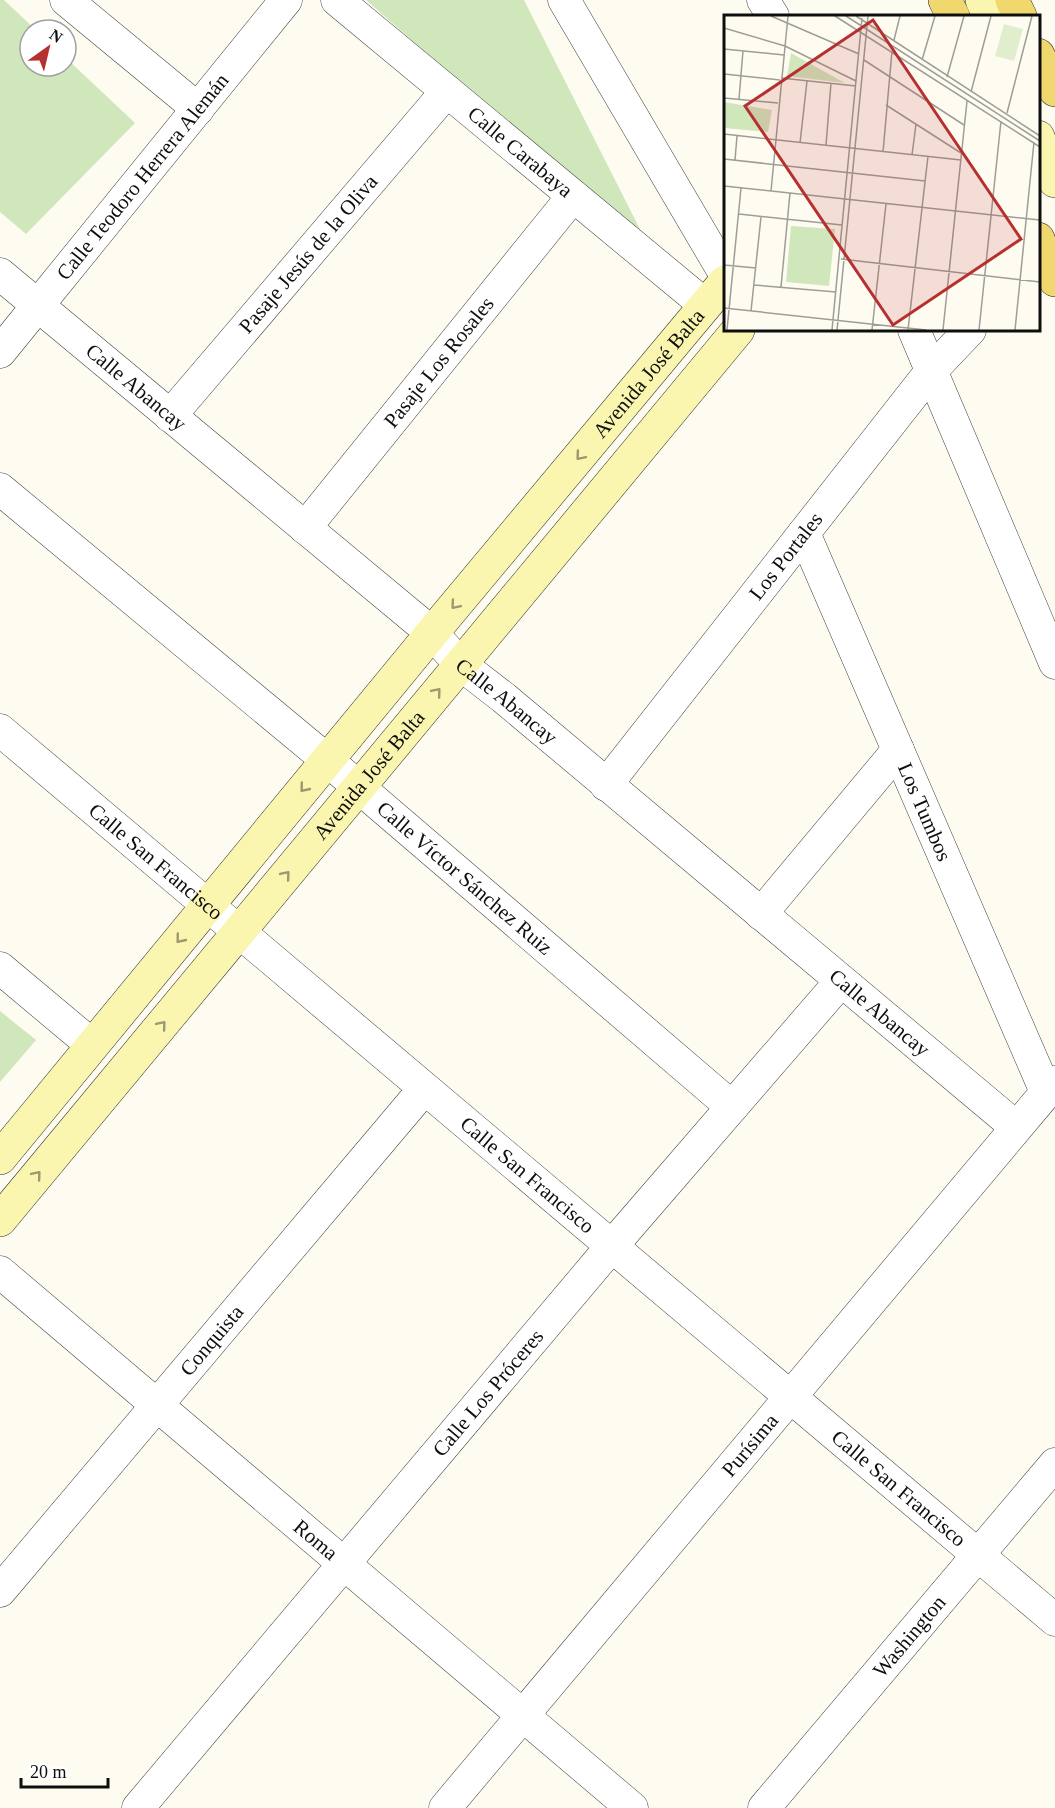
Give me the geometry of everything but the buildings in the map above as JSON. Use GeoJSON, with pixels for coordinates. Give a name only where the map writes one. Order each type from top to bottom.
{"type":"FeatureCollection","features":[{"type":"Feature","properties":{"kind":"main road"},"geometry":{"type":"LineString","coordinates":[[1011,0],[1019,15]]}},
{"type":"Feature","properties":{"kind":"main road"},"geometry":{"type":"LineString","coordinates":[[1040,59],[1055,90]]}},
{"type":"Feature","properties":{"kind":"street"},"geometry":{"type":"LineString","coordinates":[[66,0],[198,109]]}},
{"type":"Feature","properties":{"kind":"street","name":"Calle Teodoro Herrera Alemán"},"geometry":{"type":"LineString","coordinates":[[0,352],[286,0]]}},
{"type":"Feature","properties":{"kind":"street","name":"Calle Carabaya"},"geometry":{"type":"LineString","coordinates":[[337,0],[573,196],[715,293]]}},
{"type":"Feature","properties":{"kind":"street"},"geometry":{"type":"LineString","coordinates":[[564,0],[724,272]]}},
{"type":"Feature","properties":{"kind":"street"},"geometry":{"type":"LineString","coordinates":[[763,0],[772,15]]}},
{"type":"Feature","properties":{"kind":"street"},"geometry":{"type":"LineString","coordinates":[[982,0],[989,15]]}},
{"type":"Feature","properties":{"kind":"street"},"geometry":{"type":"LineString","coordinates":[[999,15],[1011,0]]}},
{"type":"Feature","properties":{"kind":"street","name":"Pasaje Jesús de la Oliva"},"geometry":{"type":"LineString","coordinates":[[170,416],[447,91]]}},
{"type":"Feature","properties":{"kind":"street"},"geometry":{"type":"LineString","coordinates":[[1040,142],[1055,181]]}},
{"type":"Feature","properties":{"kind":"street","name":"Pasaje Los Rosales"},"geometry":{"type":"LineString","coordinates":[[305,528],[573,196]]}},
{"type":"Feature","properties":{"kind":"street","name":"Calle Abancay"},"geometry":{"type":"LineString","coordinates":[[0,274],[432,633],[460,664],[504,698],[1016,1127]]}},
{"type":"Feature","properties":{"kind":"street","name":"Avenida José Balta"},"geometry":{"type":"LineString","coordinates":[[0,1158],[715,293]]}},
{"type":"Feature","properties":{"kind":"street","name":"Avenida José Balta"},"geometry":{"type":"LineString","coordinates":[[0,1220],[736,332]]}},
{"type":"Feature","properties":{"kind":"street"},"geometry":{"type":"LineString","coordinates":[[915,332],[1055,663]]}},
{"type":"Feature","properties":{"kind":"street","name":"Los Portales"},"geometry":{"type":"LineString","coordinates":[[606,785],[932,370],[968,332]]}},
{"type":"Feature","properties":{"kind":"street","name":"Calle Víctor Sánchez Ruiz"},"geometry":{"type":"LineString","coordinates":[[0,489],[327,760],[732,1107]]}},
{"type":"Feature","properties":{"kind":"street","name":"Los Tumbos"},"geometry":{"type":"LineString","coordinates":[[804,533],[898,750],[1051,1087]]}},
{"type":"Feature","properties":{"kind":"street","name":"Calle San Francisco"},"geometry":{"type":"LineString","coordinates":[[0,730],[1055,1620]]}},
{"type":"Feature","properties":{"kind":"street"},"geometry":{"type":"LineString","coordinates":[[760,914],[898,750]]}},
{"type":"Feature","properties":{"kind":"street"},"geometry":{"type":"LineString","coordinates":[[0,968],[92,1045]]}},
{"type":"Feature","properties":{"kind":"street","name":"Calle Los Próceres"},"geometry":{"type":"LineString","coordinates":[[138,1808],[611,1247],[841,981]]}},
{"type":"Feature","properties":{"kind":"street","name":"Purísima"},"geometry":{"type":"LineString","coordinates":[[445,1808],[1051,1087]]}},
{"type":"Feature","properties":{"kind":"street","name":"Conquista"},"geometry":{"type":"LineString","coordinates":[[0,1591],[424,1089]]}},
{"type":"Feature","properties":{"kind":"street","name":"Roma"},"geometry":{"type":"LineString","coordinates":[[0,1272],[632,1808]]}},
{"type":"Feature","properties":{"kind":"street","name":"Washington"},"geometry":{"type":"LineString","coordinates":[[764,1808],[1055,1464]]}},
{"type":"Feature","properties":{"kind":"green space"},"geometry":{"type":"Polygon","coordinates":[[[0,0],[4,0],[23,18],[18,18],[18,78],[78,78],[78,69],[135,123],[26,234],[0,212],[0,0]]]}},
{"type":"Feature","properties":{"kind":"green space"},"geometry":{"type":"Polygon","coordinates":[[[366,0],[524,0],[651,251],[366,0]]]}},
{"type":"Feature","properties":{"kind":"green space"},"geometry":{"type":"Polygon","coordinates":[[[0,1011],[36,1040],[0,1082],[0,1011]]]}}]}
